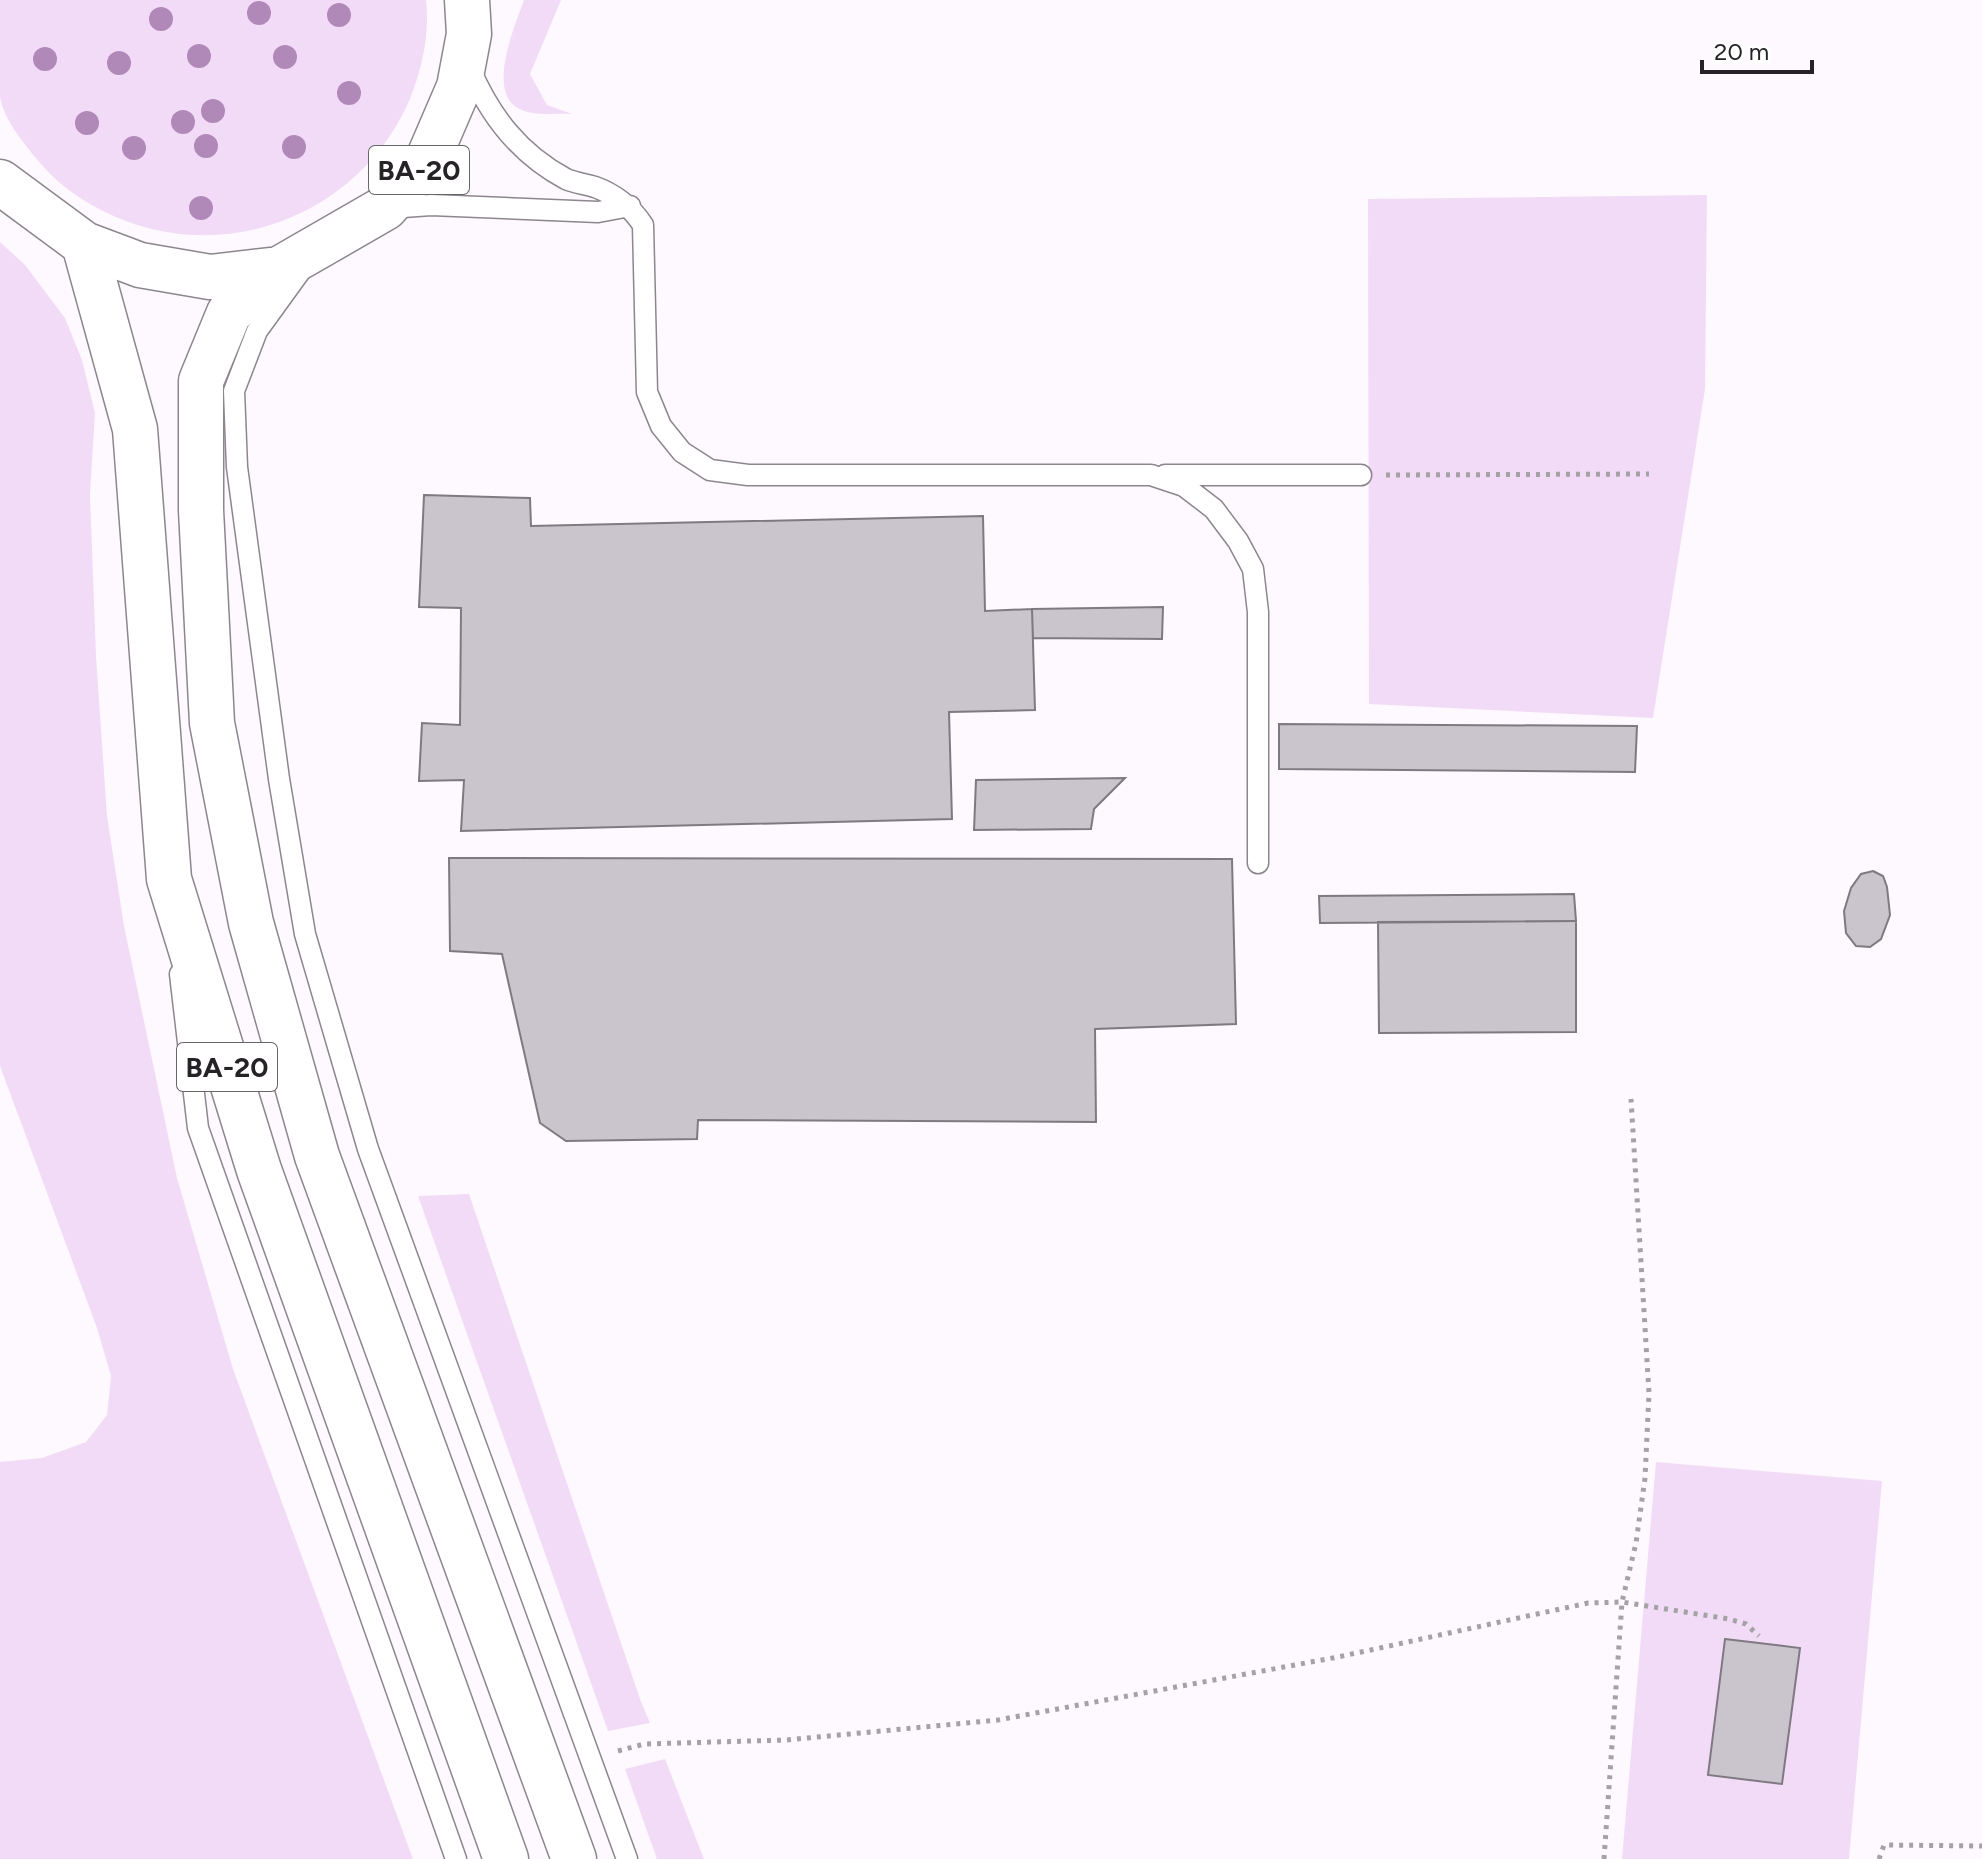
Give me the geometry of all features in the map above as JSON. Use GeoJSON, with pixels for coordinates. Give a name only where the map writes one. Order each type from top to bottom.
{"type":"FeatureCollection","features":[{"type":"Feature","properties":{"kind":"highway","name":"BA-20"},"geometry":{"type":"LineString","coordinates":[[467,0],[470,21],[459,87],[428,159],[385,208],[279,269],[229,313],[201,381],[201,510],[212,723],[251,923],[317,1156],[574,1859]]}},
{"type":"Feature","properties":{"kind":"highway","name":"BA-20"},"geometry":{"type":"LineString","coordinates":[[0,182],[84,244],[140,265],[210,277],[279,269]]}},
{"type":"Feature","properties":{"kind":"highway","name":"BA-20"},"geometry":{"type":"LineString","coordinates":[[84,244],[135,429],[169,879],[259,1170],[506,1859]]}},
{"type":"Feature","properties":{"kind":"lane"},"geometry":{"type":"LineString","coordinates":[[466,57],[483,101],[510,135],[536,160],[568,180],[597,188],[630,206],[643,225],[647,392],[661,426],[682,452],[710,470],[748,475],[1361,475]]}},
{"type":"Feature","properties":{"kind":"lane"},"geometry":{"type":"LineString","coordinates":[[385,208],[431,205],[598,212],[630,206]]}},
{"type":"Feature","properties":{"kind":"lane"},"geometry":{"type":"LineString","coordinates":[[317,247],[257,331],[234,391],[237,467],[279,779],[305,934],[368,1149],[627,1859]]}},
{"type":"Feature","properties":{"kind":"lane"},"geometry":{"type":"LineString","coordinates":[[1151,475],[1184,486],[1214,509],[1238,541],[1253,569],[1258,612],[1258,863]]}},
{"type":"Feature","properties":{"kind":"lane"},"geometry":{"type":"LineString","coordinates":[[169,879],[198,1128],[456,1859]]}},
{"type":"Feature","properties":{"kind":"path"},"geometry":{"type":"LineString","coordinates":[[1361,475],[1649,474]]}},
{"type":"Feature","properties":{"kind":"path"},"geometry":{"type":"LineString","coordinates":[[1604,1859],[1622,1602],[1636,1543],[1645,1478],[1649,1393],[1631,1099]]}},
{"type":"Feature","properties":{"kind":"path"},"geometry":{"type":"LineString","coordinates":[[590,1759],[644,1744],[786,1740],[998,1720],[1338,1657],[1588,1603],[1622,1602],[1729,1619],[1746,1624],[1759,1636]]}},
{"type":"Feature","properties":{"kind":"path"},"geometry":{"type":"LineString","coordinates":[[1879,1859],[1884,1845],[1982,1846]]}},
{"type":"Feature","properties":{"kind":"shaded area"},"geometry":{"type":"Polygon","coordinates":[[[0,0],[426,0],[427,26],[418,77],[409,101],[388,139],[361,171],[328,198],[292,217],[252,230],[210,235],[168,232],[114,216],[69,190],[41,164],[22,141],[2,106],[0,0]]]}},
{"type":"Feature","properties":{"kind":"shaded area"},"geometry":{"type":"Polygon","coordinates":[[[524,0],[561,0],[530,74],[547,105],[572,114],[529,112],[516,107],[508,98],[504,86],[506,56],[524,0]]]}},
{"type":"Feature","properties":{"kind":"shaded area"},"geometry":{"type":"Polygon","coordinates":[[[1707,195],[1705,389],[1653,718],[1369,704],[1368,199],[1707,195]]]}},
{"type":"Feature","properties":{"kind":"shaded area"},"geometry":{"type":"Polygon","coordinates":[[[0,242],[25,265],[65,318],[82,360],[95,413],[90,494],[96,657],[107,816],[124,926],[177,1178],[233,1369],[413,1859],[0,1859],[0,1462],[42,1458],[86,1442],[107,1415],[111,1376],[97,1328],[0,1066],[0,242]]]}},
{"type":"Feature","properties":{"kind":"shaded area"},"geometry":{"type":"Polygon","coordinates":[[[469,1194],[650,1723],[608,1731],[418,1196],[469,1194]]]}},
{"type":"Feature","properties":{"kind":"shaded area"},"geometry":{"type":"Polygon","coordinates":[[[1656,1462],[1882,1481],[1849,1859],[1622,1859],[1656,1462]]]}},
{"type":"Feature","properties":{"kind":"shaded area"},"geometry":{"type":"Polygon","coordinates":[[[665,1759],[704,1859],[657,1859],[625,1769],[665,1759]]]}},
{"type":"Feature","properties":{"kind":"building"},"geometry":{"type":"Polygon","coordinates":[[[424,495],[530,498],[531,526],[983,516],[985,611],[1032,609],[1035,710],[949,712],[952,819],[461,831],[464,780],[419,781],[422,723],[460,725],[461,608],[419,607],[424,495]]]}},
{"type":"Feature","properties":{"kind":"building"},"geometry":{"type":"Polygon","coordinates":[[[1163,607],[1162,639],[1033,638],[1032,609],[1163,607]]]}},
{"type":"Feature","properties":{"kind":"building"},"geometry":{"type":"Polygon","coordinates":[[[1279,724],[1637,726],[1635,772],[1279,769],[1279,724]]]}},
{"type":"Feature","properties":{"kind":"building"},"geometry":{"type":"Polygon","coordinates":[[[1125,778],[1094,809],[1091,829],[974,830],[976,780],[1125,778]]]}},
{"type":"Feature","properties":{"kind":"building"},"geometry":{"type":"Polygon","coordinates":[[[449,858],[1232,859],[1236,1024],[1095,1029],[1096,1122],[698,1120],[697,1139],[566,1141],[540,1123],[502,954],[450,951],[449,858]]]}},
{"type":"Feature","properties":{"kind":"building"},"geometry":{"type":"Polygon","coordinates":[[[1873,871],[1883,876],[1890,915],[1881,939],[1870,947],[1856,946],[1846,933],[1844,911],[1851,888],[1861,874],[1873,871]]]}},
{"type":"Feature","properties":{"kind":"building"},"geometry":{"type":"Polygon","coordinates":[[[1574,894],[1576,921],[1320,923],[1319,896],[1574,894]]]}},
{"type":"Feature","properties":{"kind":"building"},"geometry":{"type":"Polygon","coordinates":[[[1576,921],[1576,1032],[1379,1033],[1378,922],[1576,921]]]}},
{"type":"Feature","properties":{"kind":"building"},"geometry":{"type":"Polygon","coordinates":[[[1725,1639],[1800,1648],[1782,1784],[1708,1775],[1725,1639]]]}}]}
